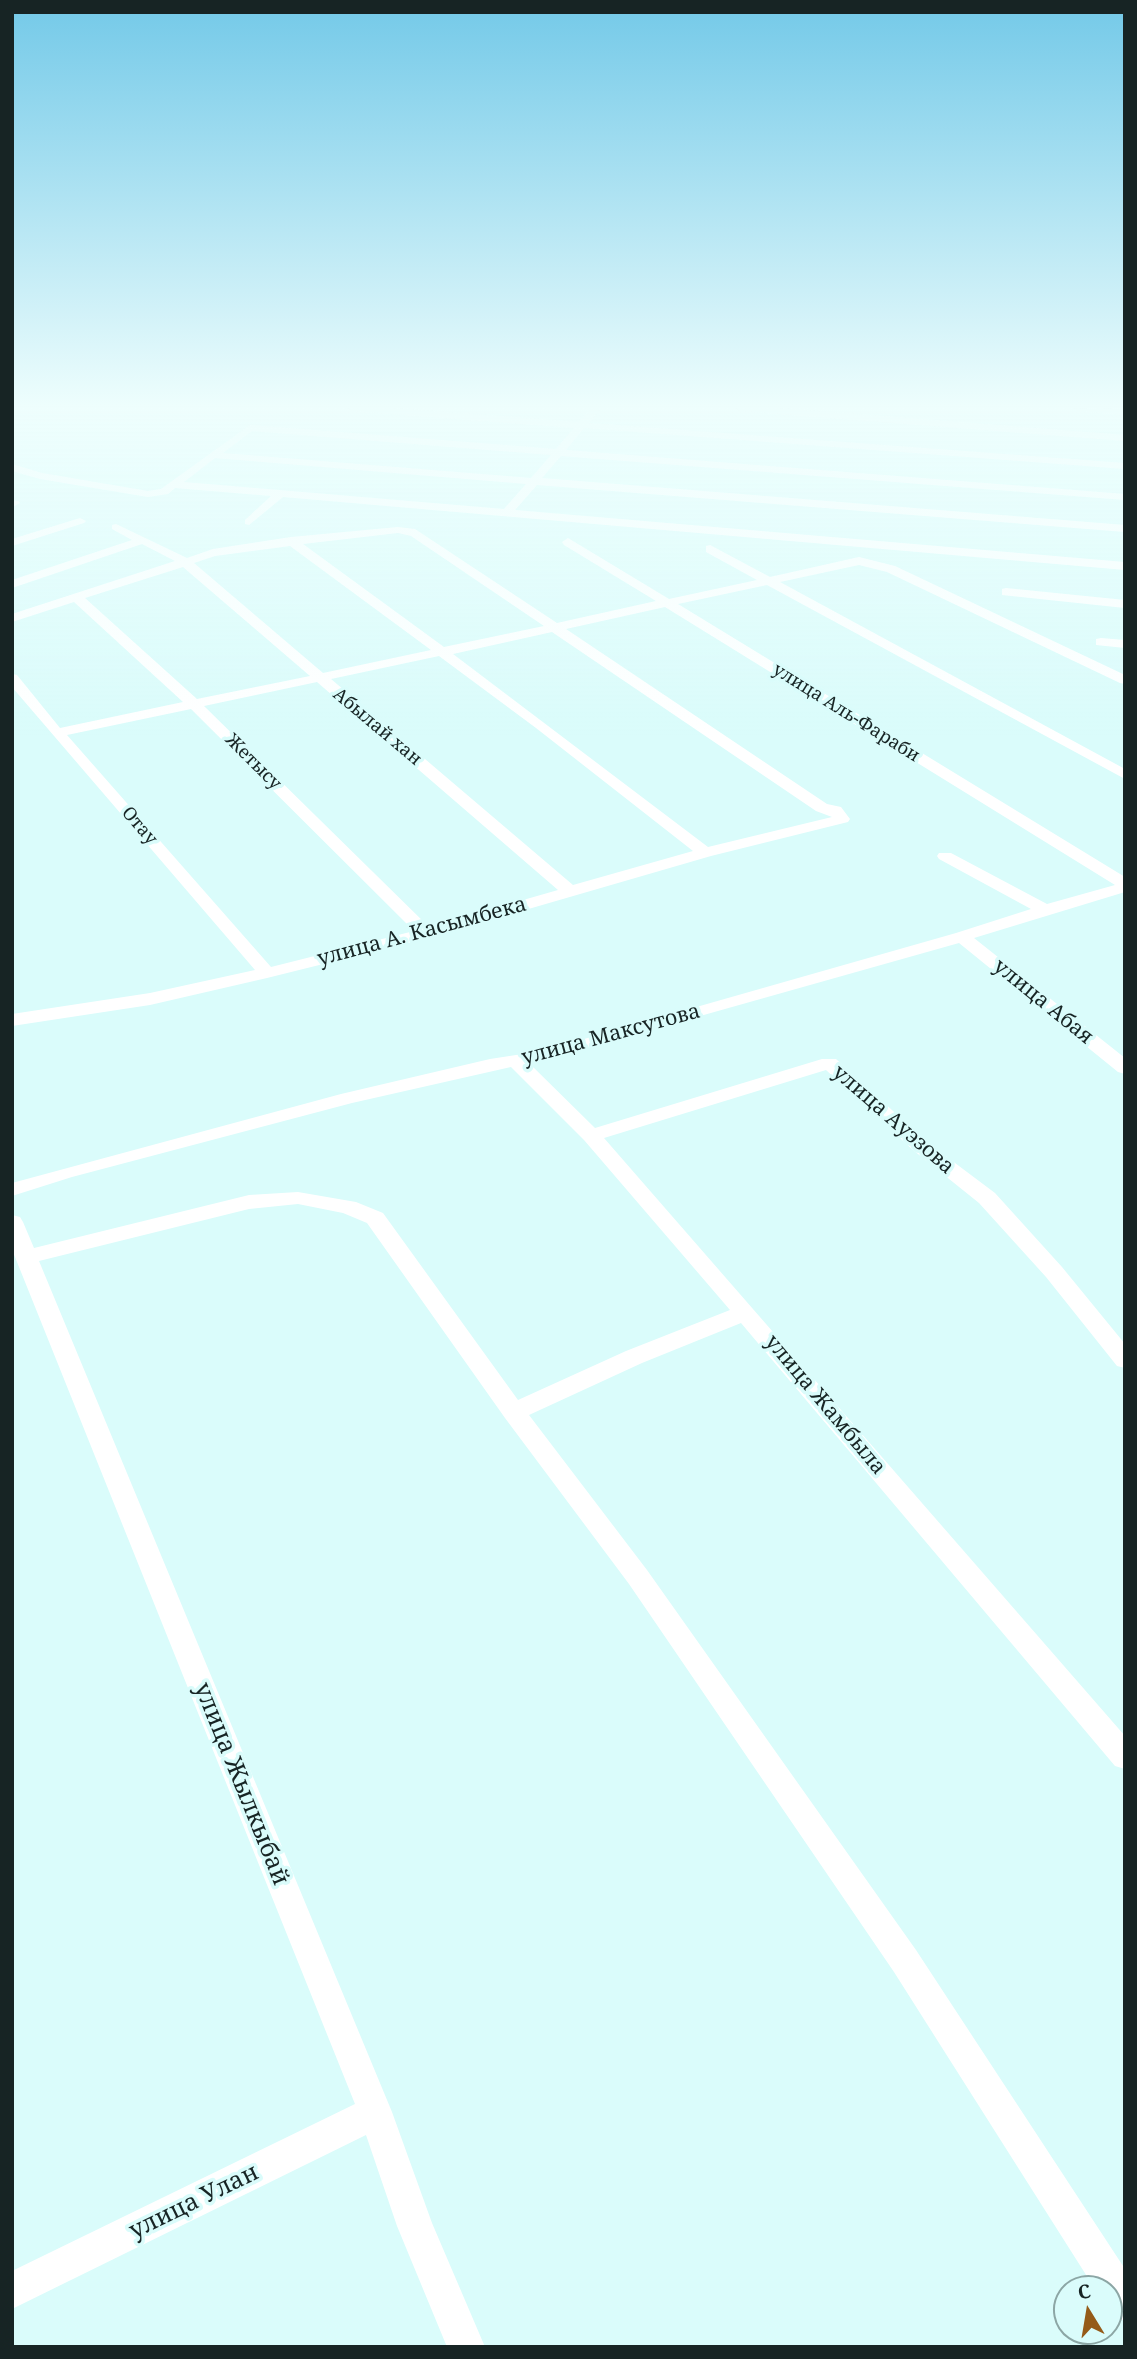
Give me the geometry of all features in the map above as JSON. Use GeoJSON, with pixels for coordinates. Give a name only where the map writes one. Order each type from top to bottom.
{"type":"FeatureCollection","features":[{"type":"Feature","properties":{"kind":"street"},"geometry":{"type":"LineString","coordinates":[[249,522],[253,518]]}},
{"type":"Feature","properties":{"kind":"street"},"geometry":{"type":"LineString","coordinates":[[396,518],[398,530]]}},
{"type":"Feature","properties":{"kind":"street"},"geometry":{"type":"LineString","coordinates":[[583,518],[835,535],[1125,566]]}},
{"type":"Feature","properties":{"kind":"street"},"geometry":{"type":"LineString","coordinates":[[1079,518],[1125,529]]}},
{"type":"Feature","properties":{"kind":"street"},"geometry":{"type":"LineString","coordinates":[[12,543],[80,521]]}},
{"type":"Feature","properties":{"kind":"street","name":"Абылай хан"},"geometry":{"type":"LineString","coordinates":[[116,527],[184,561],[571,892]]}},
{"type":"Feature","properties":{"kind":"street"},"geometry":{"type":"LineString","coordinates":[[12,618],[212,553],[291,541],[398,530],[415,533],[556,627]]}},
{"type":"Feature","properties":{"kind":"street"},"geometry":{"type":"LineString","coordinates":[[12,584],[140,541]]}},
{"type":"Feature","properties":{"kind":"street"},"geometry":{"type":"LineString","coordinates":[[291,541],[571,747],[705,853]]}},
{"type":"Feature","properties":{"kind":"street","name":"улица Аль-Фараби"},"geometry":{"type":"LineString","coordinates":[[568,542],[1125,886]]}},
{"type":"Feature","properties":{"kind":"street"},"geometry":{"type":"LineString","coordinates":[[710,549],[1125,775]]}},
{"type":"Feature","properties":{"kind":"street"},"geometry":{"type":"LineString","coordinates":[[57,733],[859,561],[891,569],[1125,680]]}},
{"type":"Feature","properties":{"kind":"street"},"geometry":{"type":"LineString","coordinates":[[1006,592],[1125,604]]}},
{"type":"Feature","properties":{"kind":"street","name":"Жетысу"},"geometry":{"type":"LineString","coordinates":[[75,596],[195,705],[426,933]]}},
{"type":"Feature","properties":{"kind":"street","name":"улица А. Касымбека"},"geometry":{"type":"LineString","coordinates":[[12,1020],[150,999],[267,973],[426,933],[705,853],[827,825],[842,819],[835,810],[822,808],[556,627]]}},
{"type":"Feature","properties":{"kind":"street"},"geometry":{"type":"LineString","coordinates":[[1101,642],[1125,644]]}},
{"type":"Feature","properties":{"kind":"street","name":"Отау"},"geometry":{"type":"LineString","coordinates":[[12,678],[267,973]]}},
{"type":"Feature","properties":{"kind":"street"},"geometry":{"type":"LineString","coordinates":[[945,856],[1045,910]]}},
{"type":"Feature","properties":{"kind":"street","name":"улица Максутова"},"geometry":{"type":"LineString","coordinates":[[12,1190],[65,1173],[348,1098],[544,1056],[962,937],[1125,886]]}},
{"type":"Feature","properties":{"kind":"street","name":"улица Абая"},"geometry":{"type":"LineString","coordinates":[[962,937],[1125,1068]]}},
{"type":"Feature","properties":{"kind":"street","name":"улица Жамбыла"},"geometry":{"type":"LineString","coordinates":[[516,1061],[591,1136],[746,1312],[1125,1757]]}},
{"type":"Feature","properties":{"kind":"street","name":"улица Ауэзова"},"geometry":{"type":"LineString","coordinates":[[591,1136],[829,1063],[920,1146],[987,1198],[1054,1272],[1125,1360]]}},
{"type":"Feature","properties":{"kind":"street"},"geometry":{"type":"LineString","coordinates":[[26,1256],[249,1202],[298,1198],[348,1207],[375,1218],[514,1412],[638,1577],[905,1961],[1125,2304]]}},
{"type":"Feature","properties":{"kind":"street","name":"улица Жылкыбай"},"geometry":{"type":"LineString","coordinates":[[12,1222],[375,2112],[415,2225],[466,2347]]}},
{"type":"Feature","properties":{"kind":"street"},"geometry":{"type":"LineString","coordinates":[[514,1412],[634,1357],[746,1312]]}},
{"type":"Feature","properties":{"kind":"street","name":"улица Улан"},"geometry":{"type":"LineString","coordinates":[[12,2291],[375,2112]]}}]}
